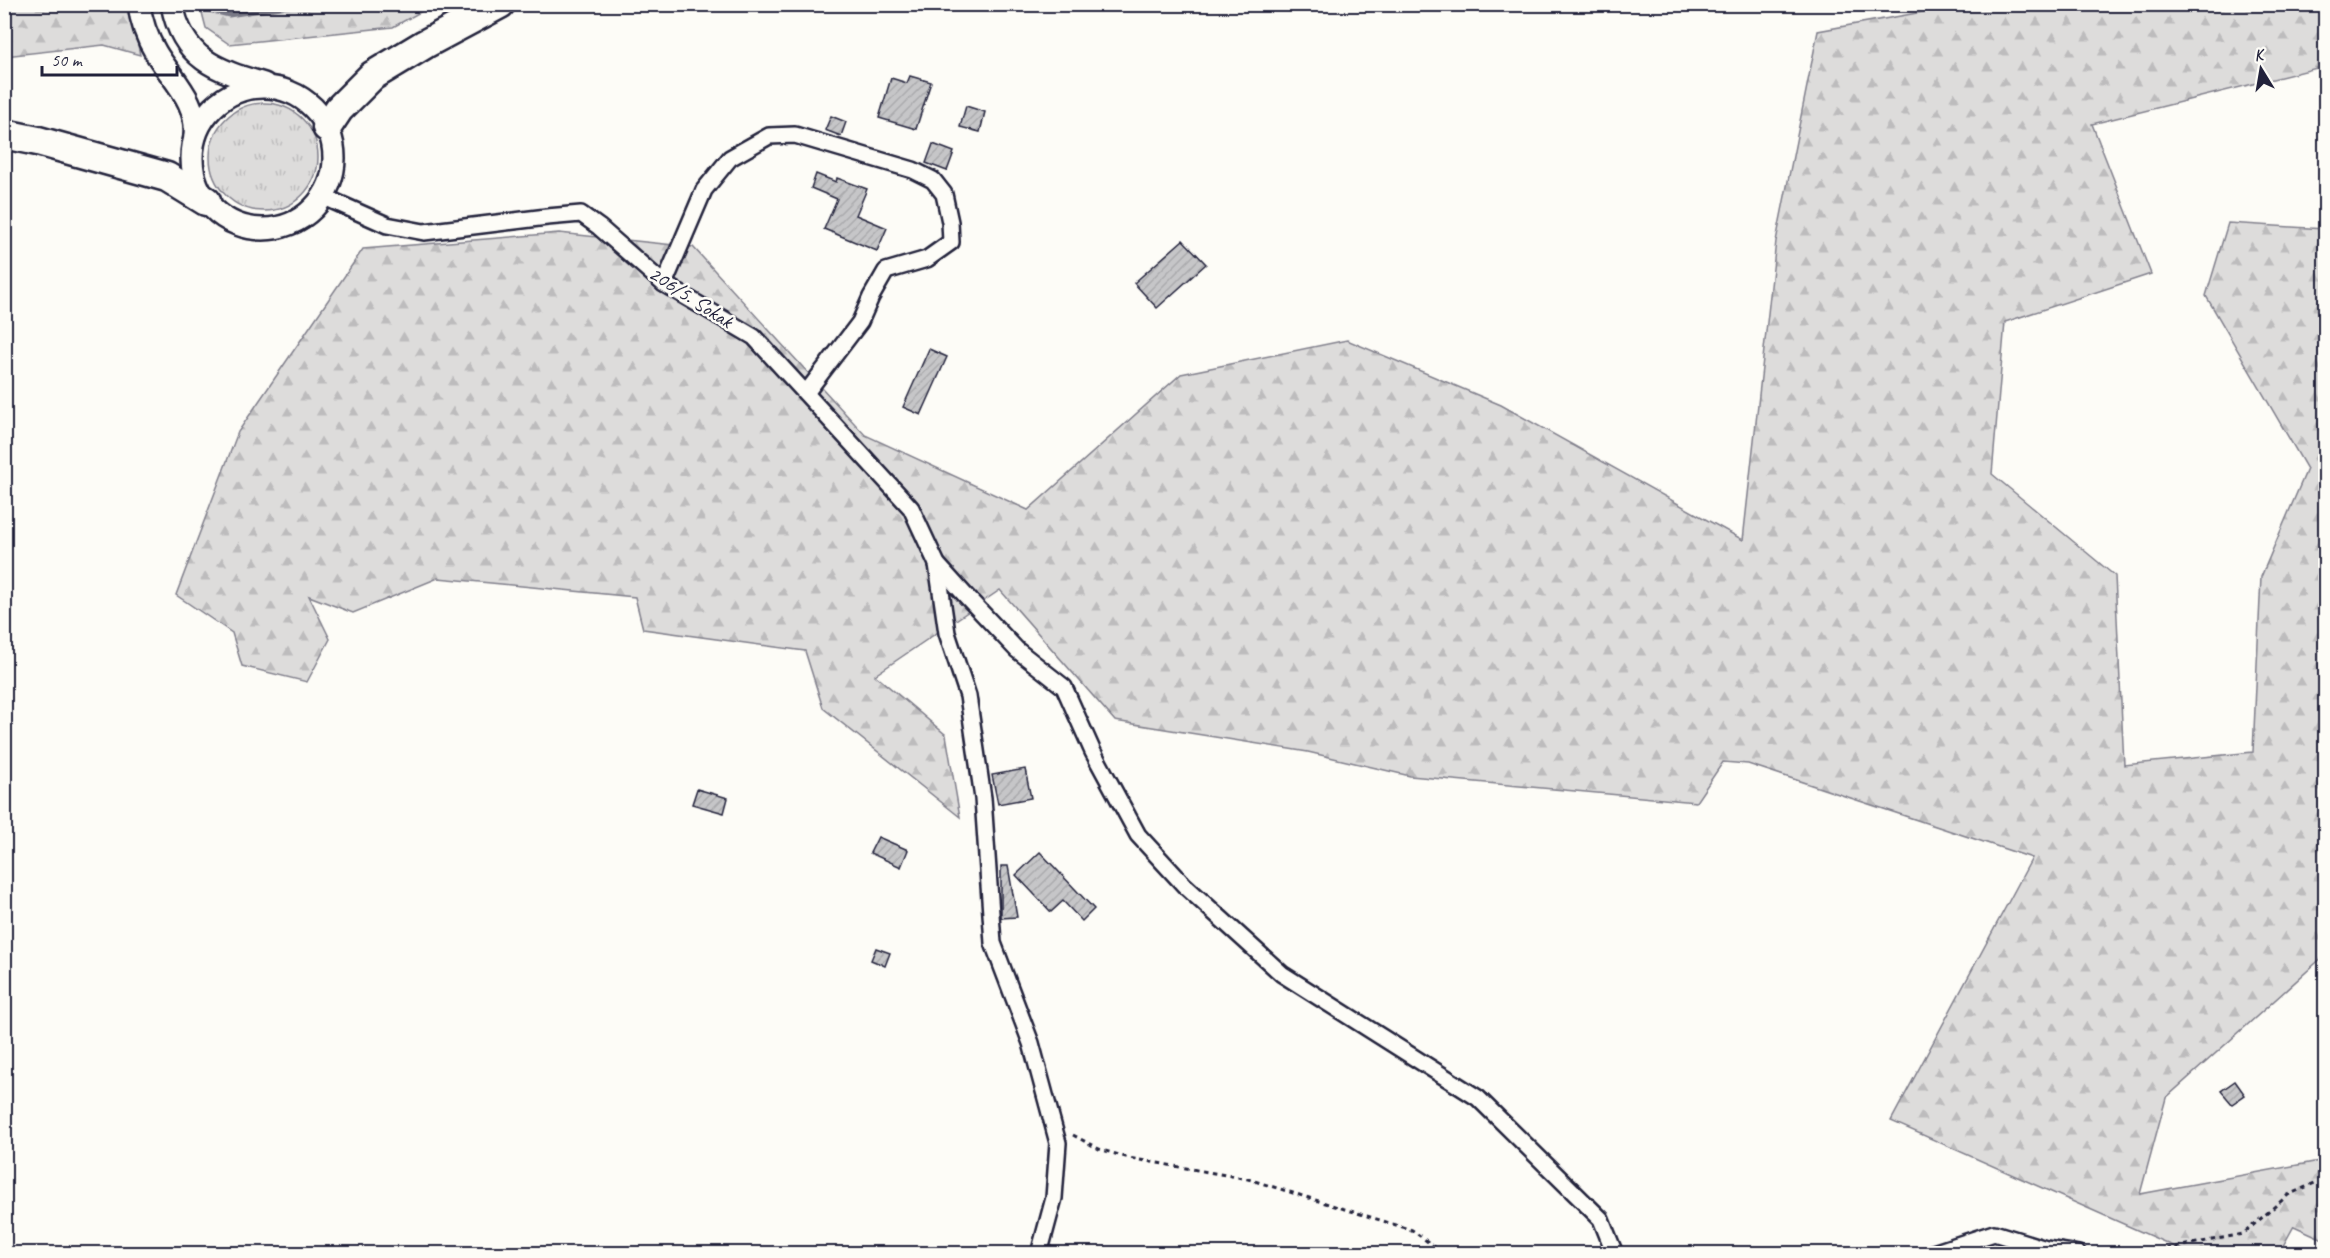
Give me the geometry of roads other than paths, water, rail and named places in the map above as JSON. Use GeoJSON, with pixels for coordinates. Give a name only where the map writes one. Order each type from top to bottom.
{"type":"FeatureCollection","features":[{"type":"Feature","properties":{"kind":"highway"},"geometry":{"type":"LineString","coordinates":[[327,127],[339,109],[372,76],[425,44],[500,4]]}},
{"type":"Feature","properties":{"kind":"highway"},"geometry":{"type":"LineString","coordinates":[[4,134],[38,141],[167,177],[206,201]]}},
{"type":"Feature","properties":{"kind":"main road"},"geometry":{"type":"LineString","coordinates":[[139,4],[147,37],[192,106],[197,121],[192,164],[194,177],[206,201],[216,211],[232,221],[252,228],[266,228],[292,222],[304,216],[322,196],[330,180],[334,162],[327,127],[309,104],[285,90],[230,74],[209,63],[191,49],[179,32],[172,4]]}},
{"type":"Feature","properties":{"kind":"main road"},"geometry":{"type":"LineString","coordinates":[[195,137],[208,112],[230,95],[257,87],[285,90]]}},
{"type":"Feature","properties":{"kind":"street"},"geometry":{"type":"LineString","coordinates":[[664,284],[704,190],[730,158],[769,135],[795,135],[913,170],[933,180],[944,194],[950,222],[951,242],[927,258],[886,271],[860,322],[806,393]]}},
{"type":"Feature","properties":{"kind":"street","name":"206/5. Sokak"},"geometry":{"type":"LineString","coordinates":[[322,196],[387,225],[424,232],[581,214],[664,284],[754,337],[911,508],[937,564]]}},
{"type":"Feature","properties":{"kind":"street"},"geometry":{"type":"LineString","coordinates":[[937,564],[947,633],[968,696],[983,798],[993,943],[1031,1043],[1058,1143],[1054,1198],[1039,1254]]}},
{"type":"Feature","properties":{"kind":"street"},"geometry":{"type":"LineString","coordinates":[[937,564],[1017,650],[1064,687],[1093,752],[1138,835],[1184,885],[1282,974],[1478,1098],[1601,1219],[1615,1254]]}},
{"type":"Feature","properties":{"kind":"street"},"geometry":{"type":"LineString","coordinates":[[1930,1254],[1994,1233],[2046,1249],[2078,1254]]}},
{"type":"Feature","properties":{"kind":"waterway"},"geometry":{"type":"LineString","coordinates":[[198,4],[201,8],[229,15],[301,4]]}}]}
